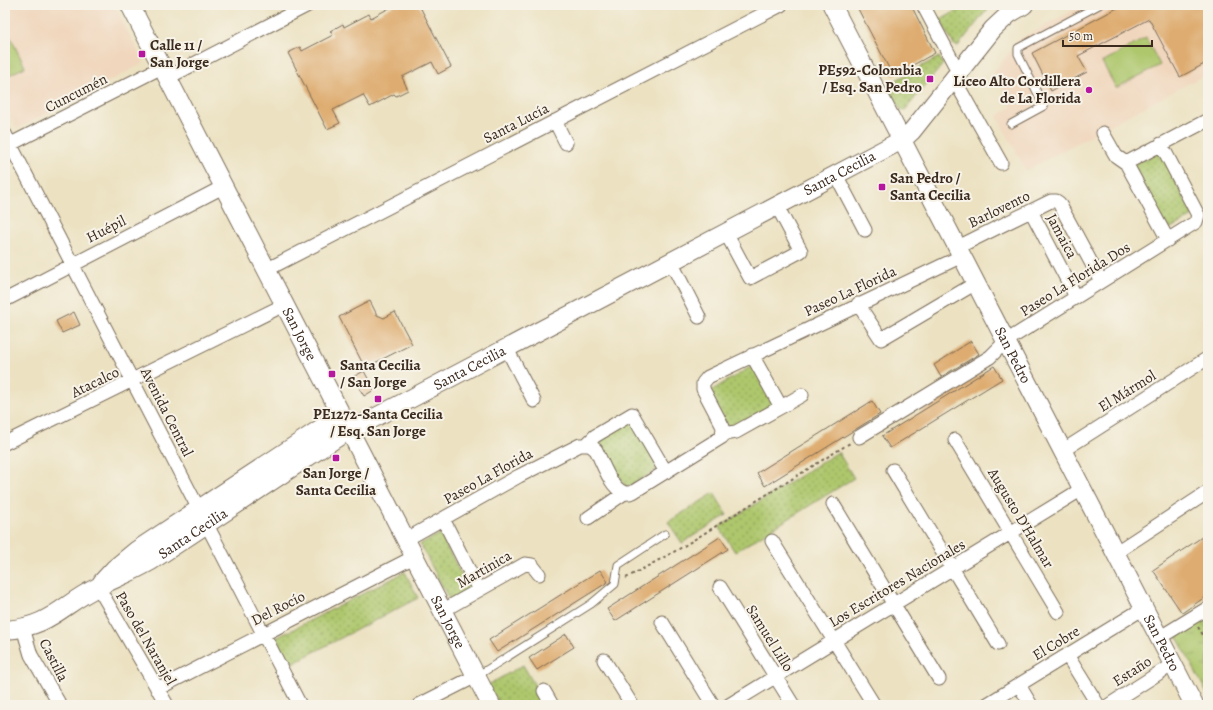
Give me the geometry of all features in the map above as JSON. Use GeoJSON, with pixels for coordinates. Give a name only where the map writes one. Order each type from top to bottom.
{"type":"FeatureCollection","features":[{"type":"Feature","properties":{"kind":"street","name":"San Jorge"},"geometry":{"type":"LineString","coordinates":[[130,5],[491,705]]}},
{"type":"Feature","properties":{"kind":"street","name":"Cuncumén"},"geometry":{"type":"LineString","coordinates":[[7,142],[164,72],[308,5]]}},
{"type":"Feature","properties":{"kind":"street","name":"Santa Lucía"},"geometry":{"type":"LineString","coordinates":[[266,270],[781,5]]}},
{"type":"Feature","properties":{"kind":"street","name":"San Pedro"},"geometry":{"type":"LineString","coordinates":[[832,5],[1194,705]]}},
{"type":"Feature","properties":{"kind":"street"},"geometry":{"type":"LineString","coordinates":[[923,5],[956,76],[1001,163]]}},
{"type":"Feature","properties":{"kind":"street"},"geometry":{"type":"LineString","coordinates":[[902,140],[956,76],[1006,10],[1024,5]]}},
{"type":"Feature","properties":{"kind":"street"},"geometry":{"type":"LineString","coordinates":[[1126,163],[1208,120]]}},
{"type":"Feature","properties":{"kind":"street"},"geometry":{"type":"LineString","coordinates":[[555,121],[566,143]]}},
{"type":"Feature","properties":{"kind":"street"},"geometry":{"type":"LineString","coordinates":[[1102,133],[1116,156],[1126,163],[1168,240]]}},
{"type":"Feature","properties":{"kind":"street","name":"Santa Cecilia"},"geometry":{"type":"LineString","coordinates":[[203,516],[338,436],[507,349],[902,140]]}},
{"type":"Feature","properties":{"kind":"street","name":"Avenida Central"},"geometry":{"type":"LineString","coordinates":[[7,142],[133,381],[300,705]]}},
{"type":"Feature","properties":{"kind":"street","name":"Paseo La Florida Dos"},"geometry":{"type":"LineString","coordinates":[[859,437],[990,357],[1006,341],[1196,222],[1198,217],[1161,144]]}},
{"type":"Feature","properties":{"kind":"street"},"geometry":{"type":"LineString","coordinates":[[836,175],[865,230]]}},
{"type":"Feature","properties":{"kind":"street","name":"Huépil"},"geometry":{"type":"LineString","coordinates":[[5,300],[223,187]]}},
{"type":"Feature","properties":{"kind":"street","name":"Barlovento"},"geometry":{"type":"LineString","coordinates":[[960,252],[1031,211],[1051,201],[1056,201]]}},
{"type":"Feature","properties":{"kind":"street","name":"Jamaica"},"geometry":{"type":"LineString","coordinates":[[1056,201],[1101,281]]}},
{"type":"Feature","properties":{"kind":"street"},"geometry":{"type":"LineString","coordinates":[[726,233],[750,278],[788,258],[801,251],[777,206]]}},
{"type":"Feature","properties":{"kind":"street","name":"Jamaica"},"geometry":{"type":"LineString","coordinates":[[1031,211],[1076,297]]}},
{"type":"Feature","properties":{"kind":"street","name":"Paseo La Florida"},"geometry":{"type":"LineString","coordinates":[[723,434],[723,428],[704,391],[703,383],[708,377],[858,304],[960,252]]}},
{"type":"Feature","properties":{"kind":"street"},"geometry":{"type":"LineString","coordinates":[[671,262],[699,317]]}},
{"type":"Feature","properties":{"kind":"street"},"geometry":{"type":"LineString","coordinates":[[858,304],[881,339],[976,283]]}},
{"type":"Feature","properties":{"kind":"street","name":"Atacalco"},"geometry":{"type":"LineString","coordinates":[[5,443],[284,305]]}},
{"type":"Feature","properties":{"kind":"street"},"geometry":{"type":"LineString","coordinates":[[507,349],[534,401]]}},
{"type":"Feature","properties":{"kind":"street"},"geometry":{"type":"LineString","coordinates":[[752,355],[782,407]]}},
{"type":"Feature","properties":{"kind":"street","name":"El Mármol"},"geometry":{"type":"LineString","coordinates":[[1062,451],[1208,358]]}},
{"type":"Feature","properties":{"kind":"street"},"geometry":{"type":"LineString","coordinates":[[588,518],[623,494],[633,492],[719,440],[723,434],[736,432],[802,395]]}},
{"type":"Feature","properties":{"kind":"street","name":"Paseo La Florida"},"geometry":{"type":"LineString","coordinates":[[405,540],[519,476],[577,446],[587,444],[594,436],[632,414],[666,472]]}},
{"type":"Feature","properties":{"kind":"street","name":"Santa Cecilia"},"geometry":{"type":"LineString","coordinates":[[5,630],[23,628],[49,618],[98,587],[132,572],[203,516],[341,415]]}},
{"type":"Feature","properties":{"kind":"street","name":"Augusto D'Halmar"},"geometry":{"type":"LineString","coordinates":[[956,440],[1058,612]]}},
{"type":"Feature","properties":{"kind":"street"},"geometry":{"type":"LineString","coordinates":[[587,444],[596,450],[615,487],[623,494]]}},
{"type":"Feature","properties":{"kind":"street"},"geometry":{"type":"LineString","coordinates":[[892,470],[998,644]]}},
{"type":"Feature","properties":{"kind":"street","name":"Los Escritores Nacionales"},"geometry":{"type":"LineString","coordinates":[[729,705],[1082,489]]}},
{"type":"Feature","properties":{"kind":"street"},"geometry":{"type":"LineString","coordinates":[[1115,553],[1208,492]]}},
{"type":"Feature","properties":{"kind":"street"},"geometry":{"type":"LineString","coordinates":[[833,504],[939,679]]}},
{"type":"Feature","properties":{"kind":"street"},"geometry":{"type":"LineString","coordinates":[[443,519],[479,590]]}},
{"type":"Feature","properties":{"kind":"street"},"geometry":{"type":"LineString","coordinates":[[772,541],[874,705]]}},
{"type":"Feature","properties":{"kind":"street","name":"Del Rocío"},"geometry":{"type":"LineString","coordinates":[[157,689],[414,557]]}},
{"type":"Feature","properties":{"kind":"street","name":"Martinica"},"geometry":{"type":"LineString","coordinates":[[442,611],[525,564],[532,565],[539,574]]}},
{"type":"Feature","properties":{"kind":"street","name":"Paso del Naranjel"},"geometry":{"type":"LineString","coordinates":[[98,587],[166,705]]}},
{"type":"Feature","properties":{"kind":"street","name":"Samuel Lillo"},"geometry":{"type":"LineString","coordinates":[[720,587],[794,705]]}},
{"type":"Feature","properties":{"kind":"street","name":"El Cobre"},"geometry":{"type":"LineString","coordinates":[[986,705],[1144,608]]}},
{"type":"Feature","properties":{"kind":"street"},"geometry":{"type":"LineString","coordinates":[[1160,638],[1208,608]]}},
{"type":"Feature","properties":{"kind":"street"},"geometry":{"type":"LineString","coordinates":[[662,622],[713,705]]}},
{"type":"Feature","properties":{"kind":"street","name":"Castilla"},"geometry":{"type":"LineString","coordinates":[[23,628],[31,654],[60,705]]}},
{"type":"Feature","properties":{"kind":"street"},"geometry":{"type":"LineString","coordinates":[[1067,655],[1098,705]]}},
{"type":"Feature","properties":{"kind":"street"},"geometry":{"type":"LineString","coordinates":[[604,660],[632,705]]}},
{"type":"Feature","properties":{"kind":"street","name":"Estaño"},"geometry":{"type":"LineString","coordinates":[[1109,705],[1172,664]]}},
{"type":"Feature","properties":{"kind":"street"},"geometry":{"type":"LineString","coordinates":[[419,705],[476,676]]}},
{"type":"Feature","properties":{"kind":"street"},"geometry":{"type":"LineString","coordinates":[[1019,685],[1031,705]]}},
{"type":"Feature","properties":{"kind":"street"},"geometry":{"type":"LineString","coordinates":[[544,691],[552,705]]}},
{"type":"Feature","properties":{"kind":"lane"},"geometry":{"type":"LineString","coordinates":[[1011,124],[1044,106],[1018,54],[1018,48],[1099,5]]}},
{"type":"Feature","properties":{"kind":"lane"},"geometry":{"type":"LineString","coordinates":[[476,676],[591,604],[615,584],[618,564],[665,534]]}},
{"type":"Feature","properties":{"kind":"path"},"geometry":{"type":"LineString","coordinates":[[615,584],[679,549],[859,437]]}},
{"type":"Feature","properties":{"kind":"path"},"geometry":{"type":"LineString","coordinates":[[1192,618],[1208,643]]}},
{"type":"Feature","properties":{"kind":"shaded area"},"geometry":{"type":"Polygon","coordinates":[[[5,5],[114,5],[144,63],[17,129],[5,106],[5,5]]]}},
{"type":"Feature","properties":{"kind":"shaded area","name":"Liceo Alto Cordillera de La Florida"},"geometry":{"type":"Polygon","coordinates":[[[1083,5],[1208,5],[1208,73],[1026,170],[997,116],[1012,107],[994,72],[1020,39],[1083,5]]]}},
{"type":"Feature","properties":{"kind":"green space"},"geometry":{"type":"Polygon","coordinates":[[[968,5],[991,5],[958,46],[954,45],[940,20],[968,5]]]}},
{"type":"Feature","properties":{"kind":"green space"},"geometry":{"type":"Polygon","coordinates":[[[7,30],[25,67],[5,77],[5,31],[7,30]]]}},
{"type":"Feature","properties":{"kind":"green space"},"geometry":{"type":"Polygon","coordinates":[[[1146,38],[1160,65],[1116,88],[1102,62],[1146,38]]]}},
{"type":"Feature","properties":{"kind":"green space"},"geometry":{"type":"Polygon","coordinates":[[[939,57],[943,64],[905,110],[901,110],[887,85],[939,57]]]}},
{"type":"Feature","properties":{"kind":"green space"},"geometry":{"type":"Polygon","coordinates":[[[1160,151],[1193,216],[1167,230],[1133,165],[1160,151]]]}},
{"type":"Feature","properties":{"kind":"green space"},"geometry":{"type":"Polygon","coordinates":[[[754,365],[776,403],[729,430],[707,393],[754,365]]]}},
{"type":"Feature","properties":{"kind":"green space"},"geometry":{"type":"Polygon","coordinates":[[[636,415],[665,465],[626,488],[597,438],[636,415]]]}},
{"type":"Feature","properties":{"kind":"green space"},"geometry":{"type":"Polygon","coordinates":[[[838,452],[854,478],[735,552],[719,527],[838,452]]]}},
{"type":"Feature","properties":{"kind":"green space"},"geometry":{"type":"Polygon","coordinates":[[[714,493],[727,515],[682,543],[668,522],[714,493]]]}},
{"type":"Feature","properties":{"kind":"green space"},"geometry":{"type":"Polygon","coordinates":[[[440,534],[470,591],[450,601],[420,544],[440,534]]]}},
{"type":"Feature","properties":{"kind":"green space"},"geometry":{"type":"Polygon","coordinates":[[[405,572],[418,598],[289,665],[276,638],[405,572]]]}},
{"type":"Feature","properties":{"kind":"green space"},"geometry":{"type":"Polygon","coordinates":[[[1208,617],[1208,695],[1177,637],[1208,617]]]}},
{"type":"Feature","properties":{"kind":"green space"},"geometry":{"type":"Polygon","coordinates":[[[523,665],[546,705],[500,705],[488,685],[523,665]]]}},
{"type":"Feature","properties":{"kind":"building"},"geometry":{"type":"Polygon","coordinates":[[[395,5],[419,5],[451,67],[438,74],[432,62],[402,77],[408,90],[396,96],[394,94],[370,107],[363,95],[333,110],[340,123],[327,129],[288,53],[300,47],[302,51],[333,35],[330,31],[343,24],[344,27],[369,14],[371,18],[395,5]]]}},
{"type":"Feature","properties":{"kind":"building"},"geometry":{"type":"Polygon","coordinates":[[[856,5],[911,5],[935,53],[893,76],[856,5]]]}},
{"type":"Feature","properties":{"kind":"building"},"geometry":{"type":"Polygon","coordinates":[[[1123,5],[1208,5],[1208,62],[1180,77],[1149,19],[1078,56],[1087,72],[1051,91],[1032,53],[1123,5]]]}},
{"type":"Feature","properties":{"kind":"building"},"geometry":{"type":"Polygon","coordinates":[[[370,301],[377,315],[384,318],[395,312],[412,344],[365,368],[339,317],[370,301]]]}},
{"type":"Feature","properties":{"kind":"building"},"geometry":{"type":"Polygon","coordinates":[[[74,312],[80,325],[62,333],[56,321],[74,312]]]}},
{"type":"Feature","properties":{"kind":"building"},"geometry":{"type":"Polygon","coordinates":[[[971,341],[979,354],[941,377],[934,365],[971,341]]]}},
{"type":"Feature","properties":{"kind":"building"},"geometry":{"type":"Polygon","coordinates":[[[994,366],[1002,379],[890,448],[882,436],[994,366]]]}},
{"type":"Feature","properties":{"kind":"building"},"geometry":{"type":"Polygon","coordinates":[[[364,371],[374,390],[364,396],[353,377],[364,371]]]}},
{"type":"Feature","properties":{"kind":"building"},"geometry":{"type":"Polygon","coordinates":[[[872,401],[880,414],[765,486],[757,473],[872,401]]]}},
{"type":"Feature","properties":{"kind":"building"},"geometry":{"type":"Polygon","coordinates":[[[1208,533],[1208,595],[1182,613],[1153,570],[1208,533]]]}},
{"type":"Feature","properties":{"kind":"building"},"geometry":{"type":"Polygon","coordinates":[[[720,537],[728,549],[615,621],[607,609],[720,537]]]}},
{"type":"Feature","properties":{"kind":"building"},"geometry":{"type":"Polygon","coordinates":[[[600,570],[608,582],[497,652],[489,640],[600,570]]]}},
{"type":"Feature","properties":{"kind":"building"},"geometry":{"type":"Polygon","coordinates":[[[566,634],[574,647],[537,670],[529,658],[566,634]]]}},
{"type":"Feature","properties":{"kind":"place","name":"Calle 11 / San Jorge"},"geometry":{"type":"Point","coordinates":[142,54]}},
{"type":"Feature","properties":{"kind":"place","name":"PE592-Colombia / Esq. San Pedro"},"geometry":{"type":"Point","coordinates":[930,79]}},
{"type":"Feature","properties":{"kind":"place","name":"Liceo Alto Cordillera de La Florida"},"geometry":{"type":"Point","coordinates":[1089,90]}},
{"type":"Feature","properties":{"kind":"place","name":"San Pedro / Santa Cecilia"},"geometry":{"type":"Point","coordinates":[882,187]}},
{"type":"Feature","properties":{"kind":"place","name":"Santa Cecilia / San Jorge"},"geometry":{"type":"Point","coordinates":[332,374]}},
{"type":"Feature","properties":{"kind":"place","name":"PE1272-Santa Cecilia / Esq. San Jorge"},"geometry":{"type":"Point","coordinates":[378,399]}},
{"type":"Feature","properties":{"kind":"place","name":"San Jorge / Santa Cecilia"},"geometry":{"type":"Point","coordinates":[336,458]}}]}
